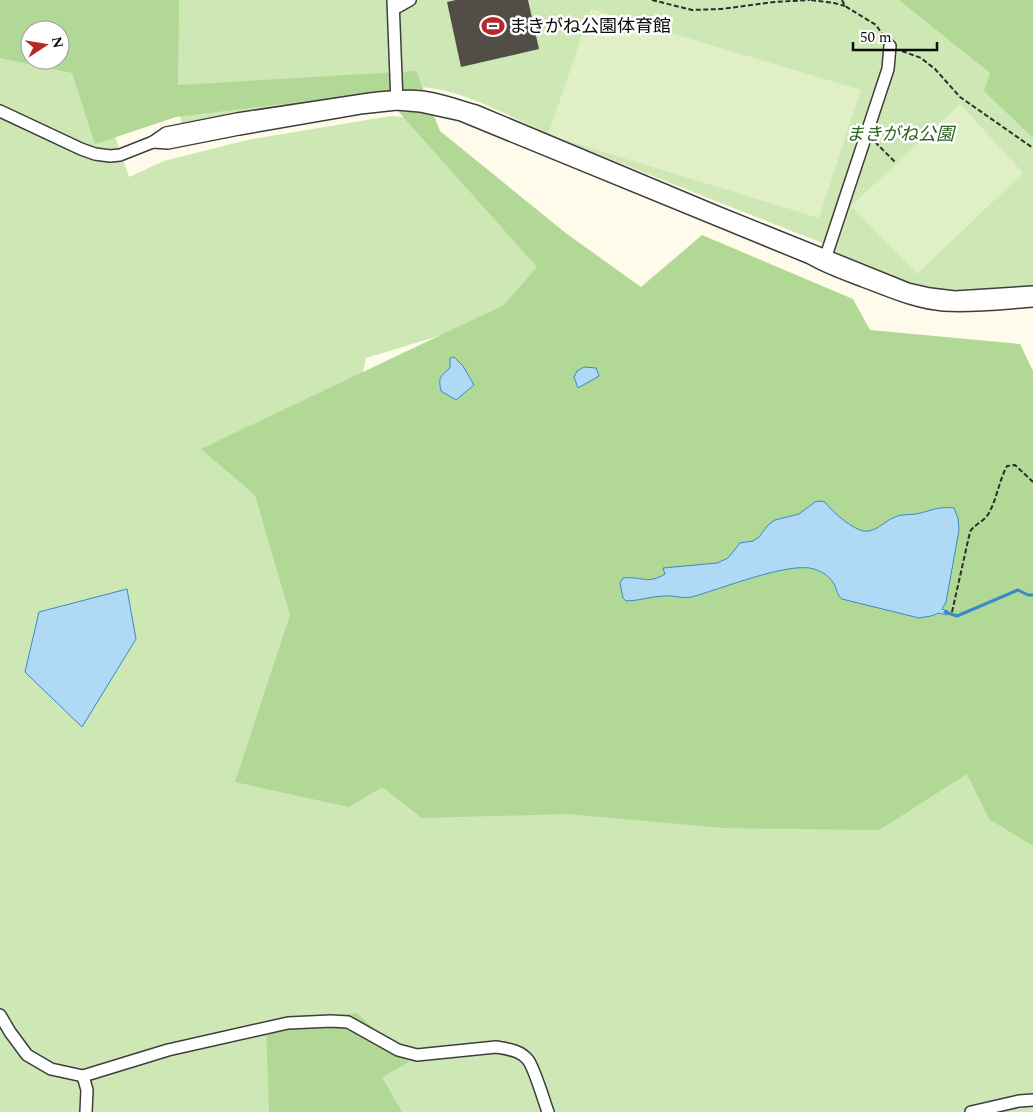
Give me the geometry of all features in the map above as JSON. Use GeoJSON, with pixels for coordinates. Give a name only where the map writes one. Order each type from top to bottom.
{"type":"FeatureCollection","features":[{"type":"Feature","properties":{"kind":"street"},"geometry":{"type":"LineString","coordinates":[[396,100],[394,5],[410,0]]}},
{"type":"Feature","properties":{"kind":"street"},"geometry":{"type":"LineString","coordinates":[[825,261],[888,69],[890,46]]}},
{"type":"Feature","properties":{"kind":"street"},"geometry":{"type":"LineString","coordinates":[[0,111],[95,154],[120,155],[153,142],[166,133],[237,119],[370,99],[396,100],[421,97],[476,111],[825,261],[900,296],[924,302],[966,306],[1033,301]]}},
{"type":"Feature","properties":{"kind":"street"},"geometry":{"type":"LineString","coordinates":[[825,261],[930,294],[967,297],[1033,292]]}},
{"type":"Feature","properties":{"kind":"street"},"geometry":{"type":"LineString","coordinates":[[0,1015],[27,1055],[51,1070],[82,1076],[168,1050],[288,1022],[348,1022],[398,1050],[416,1055],[496,1047],[508,1049],[520,1054],[529,1061],[548,1112]]}},
{"type":"Feature","properties":{"kind":"street"},"geometry":{"type":"LineString","coordinates":[[82,1076],[87,1090],[86,1112]]}},
{"type":"Feature","properties":{"kind":"street"},"geometry":{"type":"LineString","coordinates":[[971,1112],[1018,1101],[1033,1100]]}},
{"type":"Feature","properties":{"kind":"path"},"geometry":{"type":"LineString","coordinates":[[652,0],[692,10],[811,0],[834,2],[845,6],[876,25],[890,46],[921,58],[935,68],[960,97],[1033,148]]}},
{"type":"Feature","properties":{"kind":"path"},"geometry":{"type":"LineString","coordinates":[[842,0],[845,6]]}},
{"type":"Feature","properties":{"kind":"path"},"geometry":{"type":"LineString","coordinates":[[866,133],[896,163]]}},
{"type":"Feature","properties":{"kind":"path"},"geometry":{"type":"LineString","coordinates":[[952,612],[970,532],[988,514],[1007,466],[1014,465],[1019,467],[1033,482]]}},
{"type":"Feature","properties":{"kind":"green space"},"geometry":{"type":"Polygon","coordinates":[[[0,0],[179,0],[178,85],[416,71],[440,131],[567,234],[641,287],[702,235],[853,299],[870,330],[1020,344],[1033,371],[1033,846],[989,819],[967,774],[879,830],[724,828],[567,814],[422,818],[382,787],[349,807],[235,782],[290,615],[255,495],[201,449],[504,305],[537,267],[381,92],[176,117],[95,144],[72,73],[58,70],[70,70],[70,20],[20,20],[20,62],[0,58],[0,0]]]}},
{"type":"Feature","properties":{"kind":"green space","name":"まきがね公園"},"geometry":{"type":"Polygon","coordinates":[[[162,0],[1013,0],[1033,52],[1033,287],[968,294],[926,290],[840,258],[835,251],[820,242],[553,136],[477,101],[446,91],[418,87],[378,89],[325,97],[331,100],[182,127],[162,0]]]}},
{"type":"Feature","properties":{"kind":"green space"},"geometry":{"type":"Polygon","coordinates":[[[899,0],[1033,0],[1033,138],[984,91],[990,73],[899,0]]]}},
{"type":"Feature","properties":{"kind":"green space"},"geometry":{"type":"Polygon","coordinates":[[[591,9],[861,90],[819,218],[548,135],[591,9]]]}},
{"type":"Feature","properties":{"kind":"green space"},"geometry":{"type":"Polygon","coordinates":[[[0,48],[20,56],[20,70],[70,70],[70,66],[92,69],[129,177],[164,161],[247,140],[391,116],[428,119],[552,277],[508,315],[366,358],[302,641],[1033,666],[1033,1112],[0,1112],[0,48]]]}},
{"type":"Feature","properties":{"kind":"green space"},"geometry":{"type":"Polygon","coordinates":[[[960,104],[1023,173],[917,274],[851,206],[960,104]]]}},
{"type":"Feature","properties":{"kind":"green space"},"geometry":{"type":"Polygon","coordinates":[[[357,1013],[409,1062],[382,1077],[402,1112],[269,1112],[266,1022],[357,1013]]]}},
{"type":"Feature","properties":{"kind":"water"},"geometry":{"type":"Polygon","coordinates":[[[454,357],[463,366],[474,385],[456,400],[441,391],[440,383],[442,376],[450,368],[450,358],[454,357]]]}},
{"type":"Feature","properties":{"kind":"water"},"geometry":{"type":"Polygon","coordinates":[[[584,367],[596,368],[599,376],[578,388],[574,377],[577,371],[584,367]]]}},
{"type":"Feature","properties":{"kind":"water"},"geometry":{"type":"Polygon","coordinates":[[[815,502],[825,502],[852,526],[864,531],[873,530],[898,516],[939,508],[954,508],[958,518],[959,530],[946,602],[942,609],[948,611],[947,615],[939,613],[919,618],[842,599],[826,575],[814,569],[803,568],[771,572],[691,597],[659,596],[626,601],[623,598],[620,583],[623,578],[649,580],[665,574],[663,568],[717,563],[728,558],[740,543],[753,541],[759,537],[768,525],[775,520],[799,514],[815,502]]]}},
{"type":"Feature","properties":{"kind":"water"},"geometry":{"type":"Polygon","coordinates":[[[127,589],[136,639],[82,727],[25,672],[39,612],[127,589]]]}},
{"type":"Feature","properties":{"kind":"building","name":"まきがね公園体育館"},"geometry":{"type":"Polygon","coordinates":[[[456,0],[528,0],[539,49],[461,67],[447,2],[456,0]]]}},
{"type":"Feature","properties":{"kind":"waterway"},"geometry":{"type":"LineString","coordinates":[[945,612],[957,616],[1018,590],[1028,595],[1033,595]]}},
{"type":"Feature","properties":{"kind":"place","name":"まきがね公園体育館"},"geometry":{"type":"Point","coordinates":[493,26]}}]}
